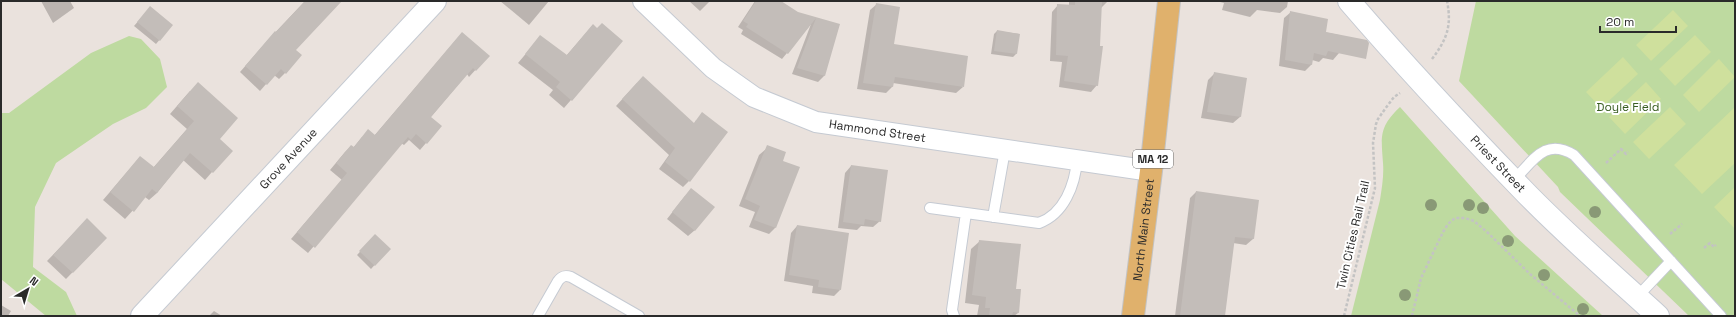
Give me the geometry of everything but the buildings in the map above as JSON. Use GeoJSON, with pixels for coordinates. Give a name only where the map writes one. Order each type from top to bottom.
{"type":"FeatureCollection","features":[{"type":"Feature","properties":{"kind":"main road","name":"Grove Avenue"},"geometry":{"type":"LineString","coordinates":[[142,316],[435,1]]}},
{"type":"Feature","properties":{"kind":"main road","name":"North Main Street"},"geometry":{"type":"LineString","coordinates":[[1133,316],[1151,171],[1169,1]]}},
{"type":"Feature","properties":{"kind":"main road","name":"Priest Street"},"geometry":{"type":"LineString","coordinates":[[1349,1],[1415,76],[1514,180],[1573,239],[1658,316]]}},
{"type":"Feature","properties":{"kind":"street","name":"Hammond Street"},"geometry":{"type":"LineString","coordinates":[[643,1],[713,68],[754,97],[816,122],[1151,171]]}},
{"type":"Feature","properties":{"kind":"lane"},"geometry":{"type":"LineString","coordinates":[[1514,180],[1534,160],[1549,148],[1558,147],[1567,150],[1574,155],[1721,316]]}},
{"type":"Feature","properties":{"kind":"lane"},"geometry":{"type":"LineString","coordinates":[[993,217],[1005,150]]}},
{"type":"Feature","properties":{"kind":"lane"},"geometry":{"type":"LineString","coordinates":[[930,208],[1039,222],[1054,216],[1060,209],[1072,184],[1077,160]]}},
{"type":"Feature","properties":{"kind":"lane"},"geometry":{"type":"LineString","coordinates":[[954,316],[952,310],[966,213]]}},
{"type":"Feature","properties":{"kind":"lane"},"geometry":{"type":"LineString","coordinates":[[1637,297],[1671,261]]}},
{"type":"Feature","properties":{"kind":"lane"},"geometry":{"type":"LineString","coordinates":[[538,316],[558,281],[562,276],[566,275],[571,276],[639,316]]}},
{"type":"Feature","properties":{"kind":"path"},"geometry":{"type":"LineString","coordinates":[[1431,59],[1442,46],[1450,23],[1447,1]]}},
{"type":"Feature","properties":{"kind":"path","name":"Twin Cities Rail Trail"},"geometry":{"type":"LineString","coordinates":[[1344,316],[1375,188],[1373,143],[1376,124],[1394,97],[1399,94]]}},
{"type":"Feature","properties":{"kind":"path"},"geometry":{"type":"LineString","coordinates":[[1616,154],[1621,149],[1626,154],[1628,152]]}},
{"type":"Feature","properties":{"kind":"path"},"geometry":{"type":"LineString","coordinates":[[1412,316],[1421,278],[1439,238],[1455,218],[1465,218],[1474,221],[1487,232],[1530,274],[1580,316]]}},
{"type":"Feature","properties":{"kind":"path"},"geometry":{"type":"LineString","coordinates":[[1704,248],[1710,243],[1714,247],[1716,245]]}},
{"type":"Feature","properties":{"kind":"green space","name":"Doyle Field"},"geometry":{"type":"Polygon","coordinates":[[[1476,1],[1735,1],[1735,316],[1689,316],[1560,192],[1558,187],[1459,81],[1476,1]]]}},
{"type":"Feature","properties":{"kind":"green space"},"geometry":{"type":"Polygon","coordinates":[[[1673,10],[1688,26],[1651,61],[1636,45],[1673,10]]]}},
{"type":"Feature","properties":{"kind":"green space"},"geometry":{"type":"Polygon","coordinates":[[[1695,35],[1711,52],[1675,86],[1659,69],[1695,35]]]}},
{"type":"Feature","properties":{"kind":"green space"},"geometry":{"type":"Polygon","coordinates":[[[129,36],[141,39],[160,59],[167,87],[146,108],[113,124],[56,163],[35,207],[33,267],[66,292],[77,316],[46,316],[1,279],[1,113],[9,113],[91,53],[129,36]]]}},
{"type":"Feature","properties":{"kind":"green space"},"geometry":{"type":"Polygon","coordinates":[[[1623,57],[1638,74],[1601,108],[1586,92],[1623,57]]]}},
{"type":"Feature","properties":{"kind":"green space"},"geometry":{"type":"Polygon","coordinates":[[[1719,59],[1735,77],[1699,112],[1683,95],[1719,59]]]}},
{"type":"Feature","properties":{"kind":"green space"},"geometry":{"type":"Polygon","coordinates":[[[1646,82],[1661,99],[1625,134],[1609,117],[1646,82]]]}},
{"type":"Feature","properties":{"kind":"green space"},"geometry":{"type":"Polygon","coordinates":[[[1400,107],[1515,236],[1603,316],[1351,316],[1380,200],[1383,172],[1383,132],[1388,120],[1400,107]]]}},
{"type":"Feature","properties":{"kind":"green space"},"geometry":{"type":"Polygon","coordinates":[[[1670,107],[1686,124],[1649,159],[1633,142],[1670,107]]]}},
{"type":"Feature","properties":{"kind":"green space"},"geometry":{"type":"Polygon","coordinates":[[[1735,107],[1735,163],[1702,194],[1674,165],[1735,107]]]}},
{"type":"Feature","properties":{"kind":"green space"},"geometry":{"type":"Polygon","coordinates":[[[1735,187],[1735,229],[1714,207],[1735,187]]]}}]}
